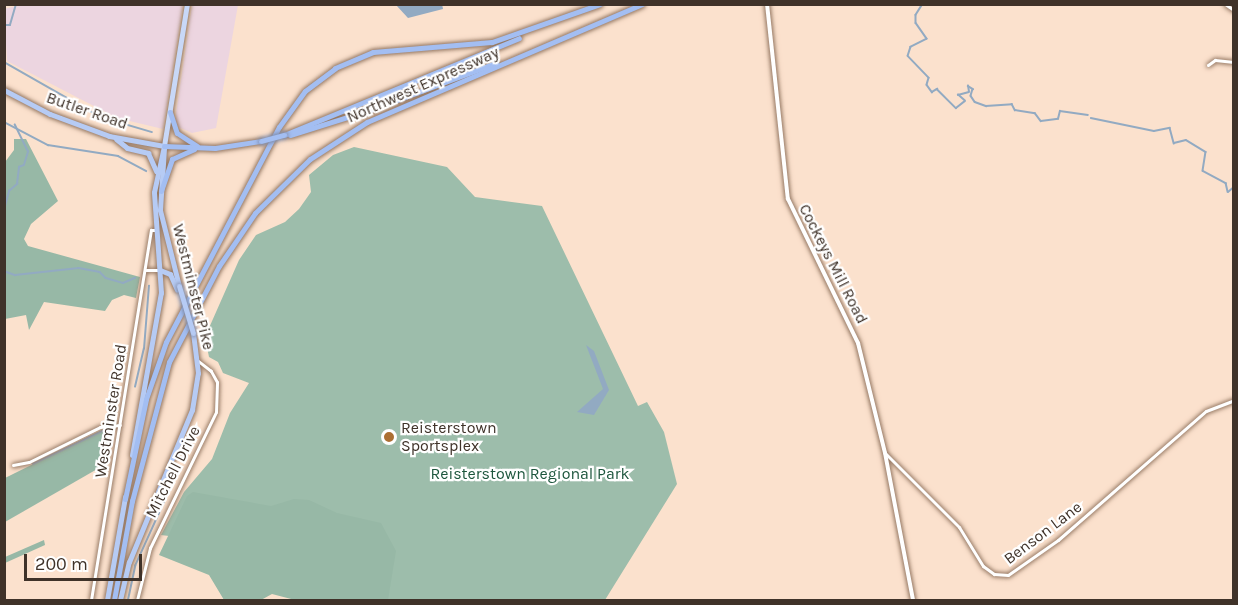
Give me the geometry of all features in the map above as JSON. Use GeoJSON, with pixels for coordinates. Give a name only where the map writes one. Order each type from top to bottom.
{"type":"FeatureCollection","features":[{"type":"Feature","properties":{"kind":"highway","name":"Northwest Expressway"},"geometry":{"type":"LineString","coordinates":[[124,500],[146,399],[166,342],[286,115],[305,91],[335,68],[373,52],[492,42],[557,22],[600,4]]}},
{"type":"Feature","properties":{"kind":"highway","name":"Northwest Expressway"},"geometry":{"type":"LineString","coordinates":[[114,600],[132,501],[169,362],[238,235],[284,182],[343,136],[379,115],[642,4]]}},
{"type":"Feature","properties":{"kind":"highway"},"geometry":{"type":"LineString","coordinates":[[284,135],[557,22]]}},
{"type":"Feature","properties":{"kind":"highway"},"geometry":{"type":"LineString","coordinates":[[164,146],[199,147],[261,141],[354,116],[526,53]]}},
{"type":"Feature","properties":{"kind":"highway","name":"Butler Road"},"geometry":{"type":"LineString","coordinates":[[4,90],[50,114],[115,138],[164,146]]}},
{"type":"Feature","properties":{"kind":"highway"},"geometry":{"type":"LineString","coordinates":[[170,112],[178,136],[199,147]]}},
{"type":"Feature","properties":{"kind":"highway"},"geometry":{"type":"LineString","coordinates":[[115,138],[153,158],[154,192]]}},
{"type":"Feature","properties":{"kind":"highway","name":"Westminster Pike"},"geometry":{"type":"LineString","coordinates":[[107,600],[159,307],[160,270],[154,230],[154,192],[164,146]]}},
{"type":"Feature","properties":{"kind":"highway","name":"Westminster Pike"},"geometry":{"type":"LineString","coordinates":[[120,600],[132,555],[192,410],[198,360],[170,258],[160,210],[164,146]]}},
{"type":"Feature","properties":{"kind":"highway"},"geometry":{"type":"LineString","coordinates":[[161,191],[172,159],[199,147]]}},
{"type":"Feature","properties":{"kind":"highway"},"geometry":{"type":"LineString","coordinates":[[154,230],[168,249]]}},
{"type":"Feature","properties":{"kind":"highway"},"geometry":{"type":"LineString","coordinates":[[170,258],[160,270],[170,274],[178,288]]}},
{"type":"Feature","properties":{"kind":"main road","name":"Westminster Pike"},"geometry":{"type":"LineString","coordinates":[[164,146],[187,4]]}},
{"type":"Feature","properties":{"kind":"street","name":"Cockeys Mill Road"},"geometry":{"type":"LineString","coordinates":[[767,4],[788,199],[852,324],[885,453],[914,600]]}},
{"type":"Feature","properties":{"kind":"street"},"geometry":{"type":"LineString","coordinates":[[1225,4],[1233,10]]}},
{"type":"Feature","properties":{"kind":"street"},"geometry":{"type":"LineString","coordinates":[[1208,65],[1215,60],[1233,62]]}},
{"type":"Feature","properties":{"kind":"street","name":"Westminster Road"},"geometry":{"type":"LineString","coordinates":[[91,600],[154,230]]}},
{"type":"Feature","properties":{"kind":"street"},"geometry":{"type":"LineString","coordinates":[[146,270],[160,270]]}},
{"type":"Feature","properties":{"kind":"street","name":"Mitchell Drive"},"geometry":{"type":"LineString","coordinates":[[136,600],[147,556],[216,412],[217,382],[211,371],[198,360]]}},
{"type":"Feature","properties":{"kind":"street","name":"Benson Lane"},"geometry":{"type":"LineString","coordinates":[[885,453],[959,527],[986,570],[1008,575],[1058,540],[1206,411],[1233,400]]}},
{"type":"Feature","properties":{"kind":"street"},"geometry":{"type":"LineString","coordinates":[[13,465],[29,462],[100,427],[120,425]]}},
{"type":"Feature","properties":{"kind":"shaded area"},"geometry":{"type":"Polygon","coordinates":[[[25,4],[183,5],[163,129],[117,118],[7,61],[4,9],[25,4]]]}},
{"type":"Feature","properties":{"kind":"shaded area"},"geometry":{"type":"Polygon","coordinates":[[[192,5],[238,5],[216,128],[192,133],[176,126],[176,113],[192,5]]]}},
{"type":"Feature","properties":{"kind":"green space"},"geometry":{"type":"Polygon","coordinates":[[[14,139],[26,139],[58,201],[31,224],[24,239],[28,246],[140,277],[136,298],[124,295],[112,300],[105,311],[44,302],[29,330],[26,315],[5,319],[5,162],[14,150],[14,139]]]}},
{"type":"Feature","properties":{"kind":"green space","name":"Reisterstown Regional Park"},"geometry":{"type":"Polygon","coordinates":[[[354,147],[447,167],[475,197],[542,206],[638,406],[647,402],[664,432],[677,484],[605,600],[354,600],[334,557],[161,535],[184,492],[212,459],[230,413],[249,383],[223,373],[218,362],[209,357],[205,337],[239,260],[256,235],[285,222],[299,209],[311,192],[309,175],[333,155],[354,147]]]}},
{"type":"Feature","properties":{"kind":"green space"},"geometry":{"type":"Polygon","coordinates":[[[114,424],[106,464],[5,522],[5,478],[114,424]]]}},
{"type":"Feature","properties":{"kind":"green space"},"geometry":{"type":"Polygon","coordinates":[[[193,492],[271,506],[294,499],[309,500],[337,513],[381,523],[396,551],[388,600],[295,600],[272,594],[261,600],[224,600],[209,575],[159,555],[187,496],[193,492]]]}},
{"type":"Feature","properties":{"kind":"green space"},"geometry":{"type":"Polygon","coordinates":[[[44,540],[45,545],[5,563],[5,557],[44,540]]]}},
{"type":"Feature","properties":{"kind":"water"},"geometry":{"type":"Polygon","coordinates":[[[442,4],[443,9],[408,18],[396,5],[442,4]]]}},
{"type":"Feature","properties":{"kind":"water"},"geometry":{"type":"Polygon","coordinates":[[[586,345],[594,351],[609,390],[594,415],[577,412],[603,389],[586,345]]]}},
{"type":"Feature","properties":{"kind":"waterway"},"geometry":{"type":"LineString","coordinates":[[4,25],[10,25],[16,4]]}},
{"type":"Feature","properties":{"kind":"waterway"},"geometry":{"type":"LineString","coordinates":[[923,4],[916,15],[916,23],[927,39],[911,47],[908,56],[929,78],[927,85],[932,92],[937,89],[956,108],[965,101],[958,95],[969,92],[968,86],[973,89],[971,96],[975,102],[986,106],[1012,104],[1015,110],[1035,113],[1041,121],[1058,119],[1060,111],[1088,115]]}},
{"type":"Feature","properties":{"kind":"waterway"},"geometry":{"type":"LineString","coordinates":[[4,62],[101,117],[152,132]]}},
{"type":"Feature","properties":{"kind":"waterway"},"geometry":{"type":"LineString","coordinates":[[1091,118],[1154,131],[1170,128],[1174,143],[1186,140],[1206,152],[1203,171],[1226,183],[1228,192],[1234,187]]}},
{"type":"Feature","properties":{"kind":"waterway"},"geometry":{"type":"LineString","coordinates":[[4,122],[48,145],[118,156],[146,171]]}},
{"type":"Feature","properties":{"kind":"waterway"},"geometry":{"type":"LineString","coordinates":[[4,210],[9,191],[17,184],[19,167],[24,165],[28,152],[15,125]]}},
{"type":"Feature","properties":{"kind":"waterway"},"geometry":{"type":"LineString","coordinates":[[4,271],[15,275],[79,268],[100,272],[106,278],[123,283],[135,278]]}},
{"type":"Feature","properties":{"kind":"waterway"},"geometry":{"type":"LineString","coordinates":[[135,387],[144,349],[149,286]]}},
{"type":"Feature","properties":{"kind":"waterway"},"geometry":{"type":"LineString","coordinates":[[33,464],[107,429]]}},
{"type":"Feature","properties":{"kind":"waterway"},"geometry":{"type":"LineString","coordinates":[[128,600],[135,566],[164,502]]}},
{"type":"Feature","properties":{"kind":"place","name":"Reisterstown Sportsplex"},"geometry":{"type":"Point","coordinates":[389,437]}}]}
